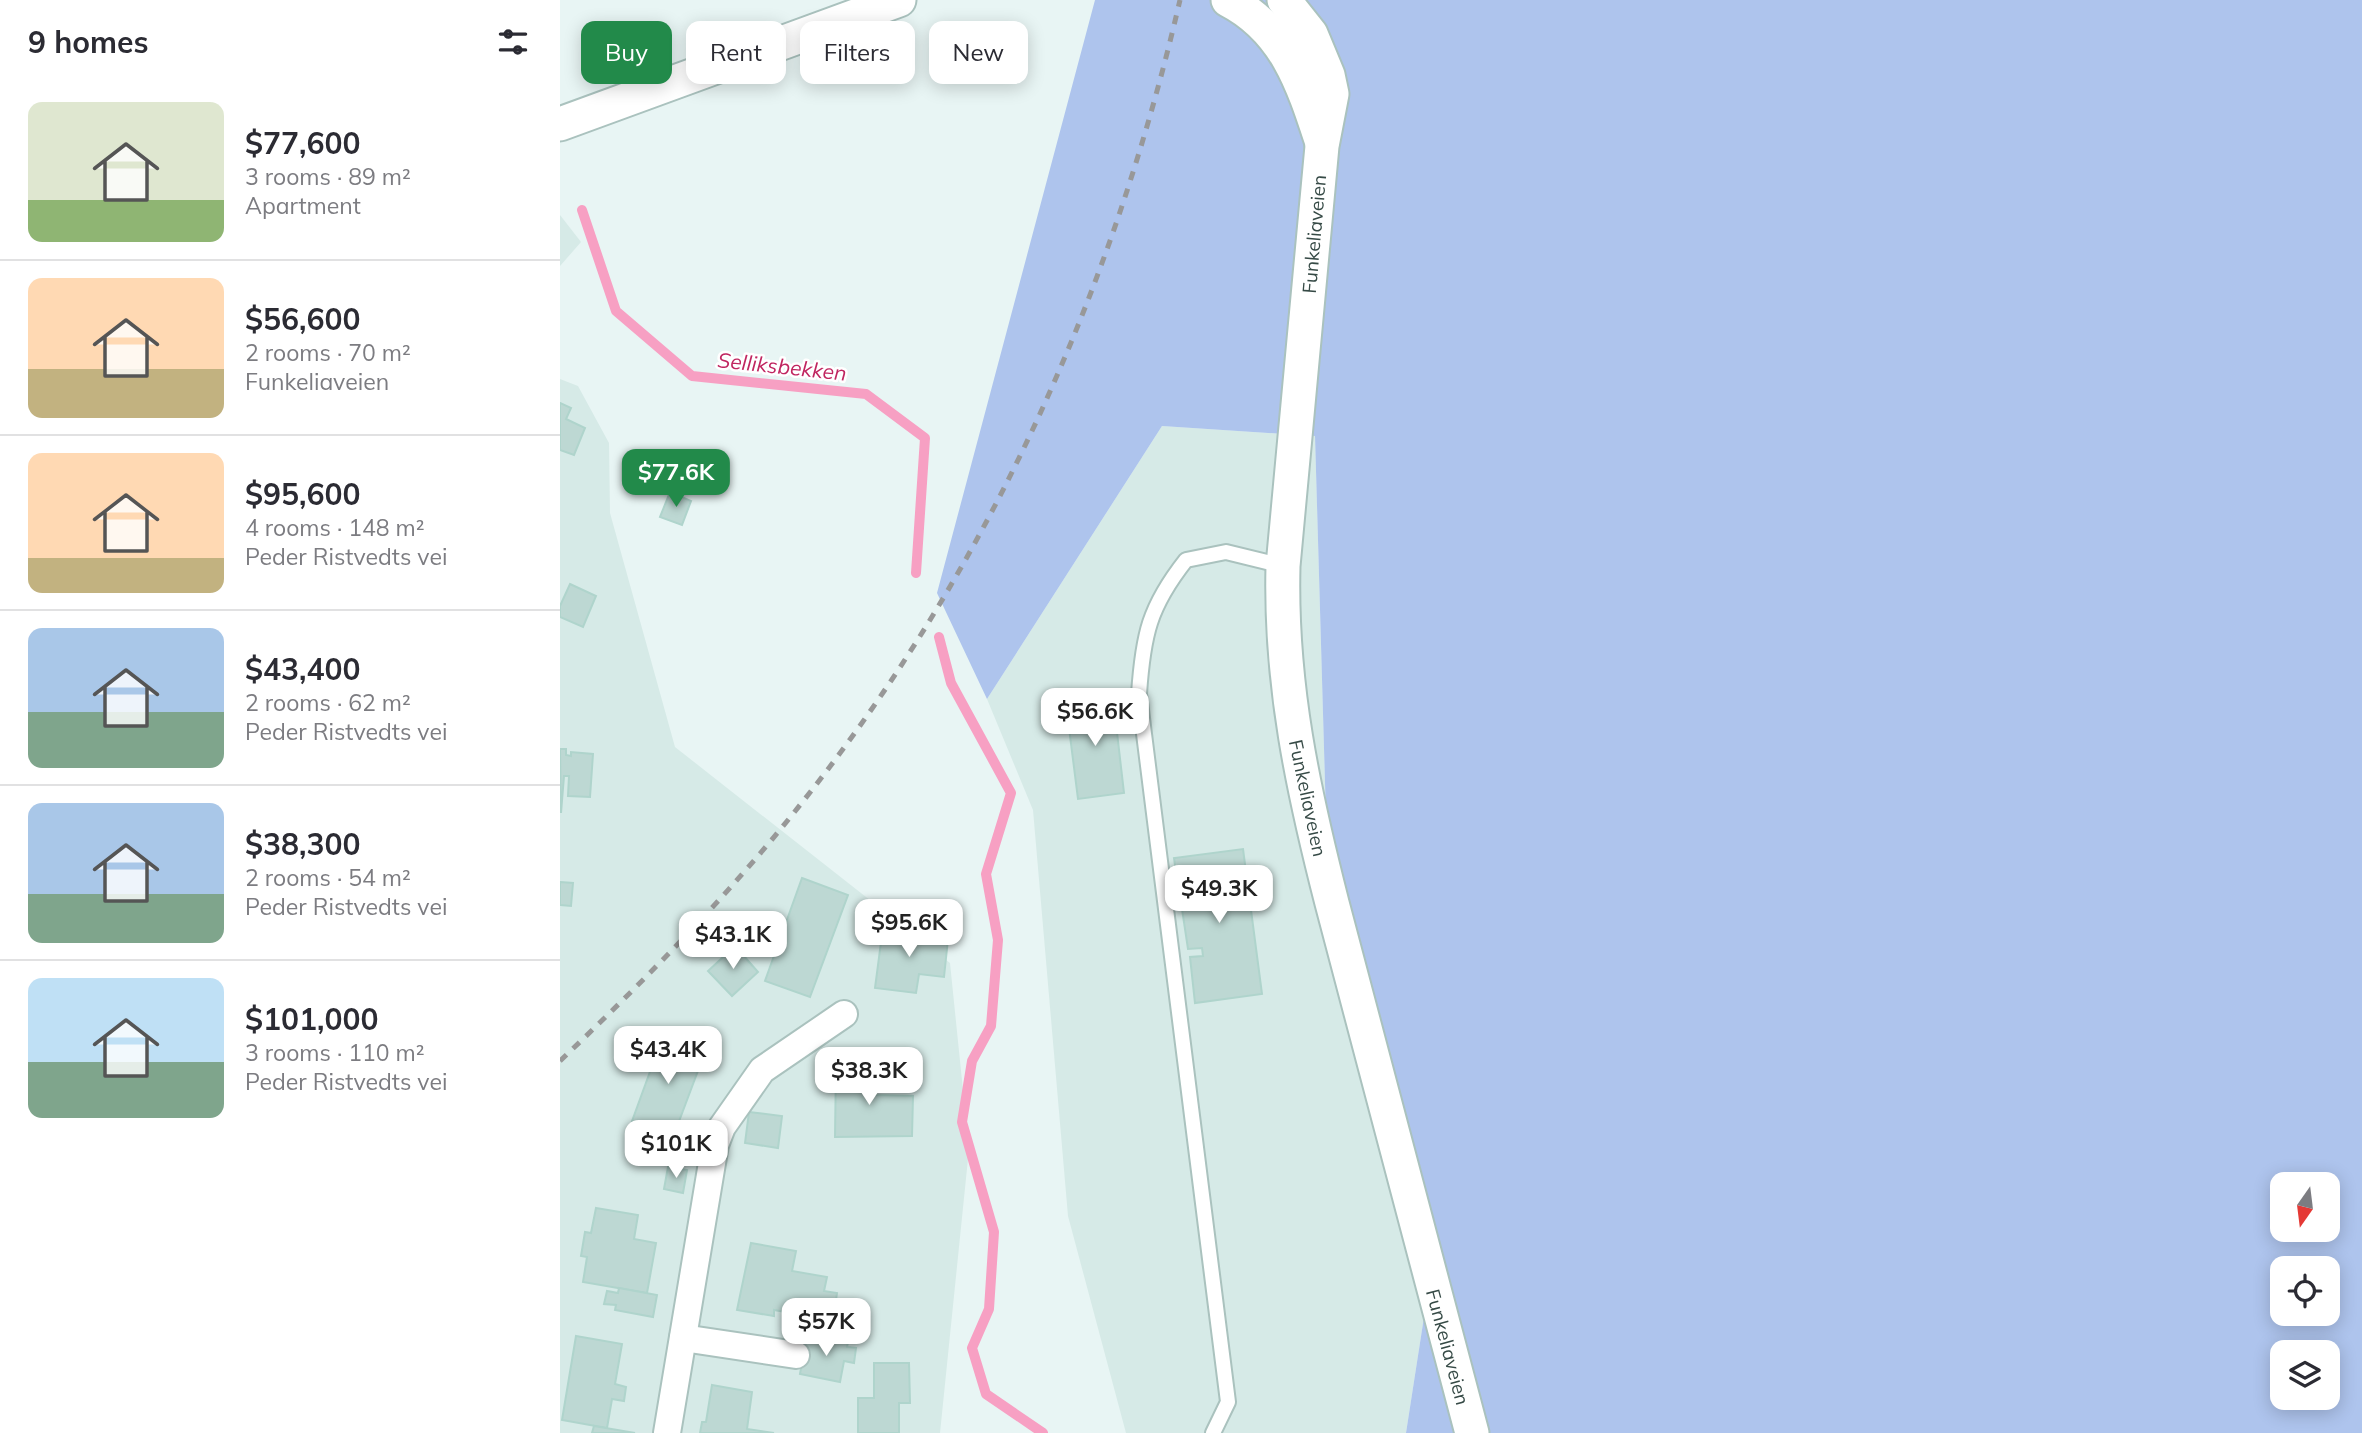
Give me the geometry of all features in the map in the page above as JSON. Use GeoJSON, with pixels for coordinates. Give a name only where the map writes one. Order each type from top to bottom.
{"type":"FeatureCollection","features":[{"type":"Feature","properties":{"kind":"street","name":"Funkeliaveien"},"geometry":{"type":"LineString","coordinates":[[1228,0],[1264,23],[1285,50],[1306,94],[1322,145]]}},
{"type":"Feature","properties":{"kind":"street","name":"Funkeliaveien"},"geometry":{"type":"LineString","coordinates":[[1284,0],[1311,34],[1328,75],[1332,93],[1322,145],[1283,566],[1282,616],[1290,716],[1310,818],[1472,1433]]}},
{"type":"Feature","properties":{"kind":"street"},"geometry":{"type":"LineString","coordinates":[[560,124],[878,3]]}},
{"type":"Feature","properties":{"kind":"street"},"geometry":{"type":"LineString","coordinates":[[667,1433],[715,1145],[722,1127],[762,1070],[844,1014]]}},
{"type":"Feature","properties":{"kind":"street"},"geometry":{"type":"LineString","coordinates":[[683,1338],[796,1355]]}},
{"type":"Feature","properties":{"kind":"lane"},"geometry":{"type":"LineString","coordinates":[[1213,1433],[1228,1402],[1139,694],[1143,640],[1163,590],[1186,560],[1226,552],[1283,566]]}},
{"type":"Feature","properties":{"kind":"shaded area"},"geometry":{"type":"Polygon","coordinates":[[[1095,0],[2362,0],[2362,1433],[1406,1433],[1433,1259],[1327,852],[1315,436],[1162,426],[987,699],[937,593],[1095,0]]]}},
{"type":"Feature","properties":{"kind":"shaded area"},"geometry":{"type":"Polygon","coordinates":[[[560,215],[581,242],[560,266],[560,215]]]}},
{"type":"Feature","properties":{"kind":"shaded area"},"geometry":{"type":"Polygon","coordinates":[[[560,379],[578,386],[609,443],[610,513],[675,747],[950,963],[969,1149],[940,1433],[560,1433],[560,379]]]}},
{"type":"Feature","properties":{"kind":"shaded area"},"geometry":{"type":"Polygon","coordinates":[[[1162,426],[1315,436],[1327,852],[1433,1259],[1406,1433],[1126,1433],[1068,1216],[1033,810],[987,699],[1162,426]]]}},
{"type":"Feature","properties":{"kind":"building"},"geometry":{"type":"Polygon","coordinates":[[[560,403],[571,408],[566,419],[585,428],[574,455],[560,450],[560,403]]]}},
{"type":"Feature","properties":{"kind":"building"},"geometry":{"type":"Polygon","coordinates":[[[670,492],[691,501],[682,525],[660,517],[670,492]]]}},
{"type":"Feature","properties":{"kind":"building"},"geometry":{"type":"Polygon","coordinates":[[[570,584],[596,596],[583,627],[560,617],[560,606],[570,584]]]}},
{"type":"Feature","properties":{"kind":"building"},"geometry":{"type":"Polygon","coordinates":[[[1113,698],[1124,793],[1078,799],[1066,704],[1113,698]]]}},
{"type":"Feature","properties":{"kind":"building"},"geometry":{"type":"Polygon","coordinates":[[[560,749],[566,749],[566,755],[571,756],[571,752],[593,754],[590,797],[568,796],[569,776],[564,776],[561,813],[560,749]]]}},
{"type":"Feature","properties":{"kind":"building"},"geometry":{"type":"Polygon","coordinates":[[[1243,849],[1262,994],[1195,1003],[1190,957],[1203,956],[1202,948],[1188,949],[1182,909],[1197,906],[1196,898],[1180,900],[1174,858],[1243,849]]]}},
{"type":"Feature","properties":{"kind":"building"},"geometry":{"type":"Polygon","coordinates":[[[802,878],[848,895],[810,997],[765,981],[802,878]]]}},
{"type":"Feature","properties":{"kind":"building"},"geometry":{"type":"Polygon","coordinates":[[[560,882],[573,883],[571,906],[560,905],[560,882]]]}},
{"type":"Feature","properties":{"kind":"building"},"geometry":{"type":"Polygon","coordinates":[[[883,927],[924,932],[923,936],[948,939],[944,977],[919,974],[916,993],[875,988],[883,927]]]}},
{"type":"Feature","properties":{"kind":"building"},"geometry":{"type":"Polygon","coordinates":[[[735,946],[758,972],[732,996],[708,971],[735,946]]]}},
{"type":"Feature","properties":{"kind":"building"},"geometry":{"type":"Polygon","coordinates":[[[662,1029],[690,1039],[688,1045],[705,1052],[672,1140],[631,1124],[663,1036],[659,1035],[662,1029]]]}},
{"type":"Feature","properties":{"kind":"building"},"geometry":{"type":"Polygon","coordinates":[[[836,1066],[876,1067],[876,1095],[913,1096],[912,1136],[835,1137],[836,1066]]]}},
{"type":"Feature","properties":{"kind":"building"},"geometry":{"type":"Polygon","coordinates":[[[749,1112],[782,1116],[778,1148],[745,1143],[749,1112]]]}},
{"type":"Feature","properties":{"kind":"building"},"geometry":{"type":"Polygon","coordinates":[[[668,1167],[687,1170],[683,1193],[664,1189],[668,1167]]]}},
{"type":"Feature","properties":{"kind":"building"},"geometry":{"type":"Polygon","coordinates":[[[596,1208],[638,1215],[634,1239],[656,1243],[647,1293],[583,1282],[587,1257],[581,1256],[585,1232],[591,1233],[596,1208]]]}},
{"type":"Feature","properties":{"kind":"building"},"geometry":{"type":"Polygon","coordinates":[[[751,1243],[796,1251],[792,1271],[827,1277],[824,1291],[837,1293],[834,1313],[820,1313],[819,1318],[774,1310],[774,1316],[737,1310],[751,1243]]]}},
{"type":"Feature","properties":{"kind":"building"},"geometry":{"type":"Polygon","coordinates":[[[619,1288],[657,1295],[653,1317],[615,1310],[616,1305],[604,1304],[607,1291],[618,1293],[619,1288]]]}},
{"type":"Feature","properties":{"kind":"building"},"geometry":{"type":"Polygon","coordinates":[[[807,1334],[848,1342],[847,1347],[856,1348],[854,1363],[844,1361],[840,1382],[800,1374],[807,1334]]]}},
{"type":"Feature","properties":{"kind":"building"},"geometry":{"type":"Polygon","coordinates":[[[576,1336],[622,1344],[615,1384],[626,1387],[624,1401],[612,1399],[607,1428],[562,1420],[576,1336]]]}},
{"type":"Feature","properties":{"kind":"building"},"geometry":{"type":"Polygon","coordinates":[[[874,1363],[909,1363],[910,1403],[899,1403],[899,1433],[858,1433],[858,1398],[874,1398],[874,1363]]]}},
{"type":"Feature","properties":{"kind":"building"},"geometry":{"type":"Polygon","coordinates":[[[712,1385],[752,1392],[747,1429],[774,1433],[700,1433],[702,1422],[706,1422],[712,1385]]]}},
{"type":"Feature","properties":{"kind":"building"},"geometry":{"type":"Polygon","coordinates":[[[594,1426],[635,1433],[592,1433],[594,1426]]]}},
{"type":"Feature","properties":{"kind":"waterway","name":"Selliksbekken"},"geometry":{"type":"LineString","coordinates":[[582,210],[616,311],[692,376],[866,394],[925,438],[916,573]]}},
{"type":"Feature","properties":{"kind":"waterway","name":"Selliksbekken"},"geometry":{"type":"LineString","coordinates":[[939,637],[951,683],[1011,793],[986,874],[998,940],[991,1026],[972,1061],[962,1122],[994,1232],[989,1309],[972,1348],[986,1394],[1043,1433]]}},
{"type":"Feature","properties":{"kind":"railway"},"geometry":{"type":"LineString","coordinates":[[560,1061],[687,935],[776,835],[871,710],[932,617],[987,521],[1037,421],[1081,319],[1119,214],[1152,108],[1180,0]]}}]}
